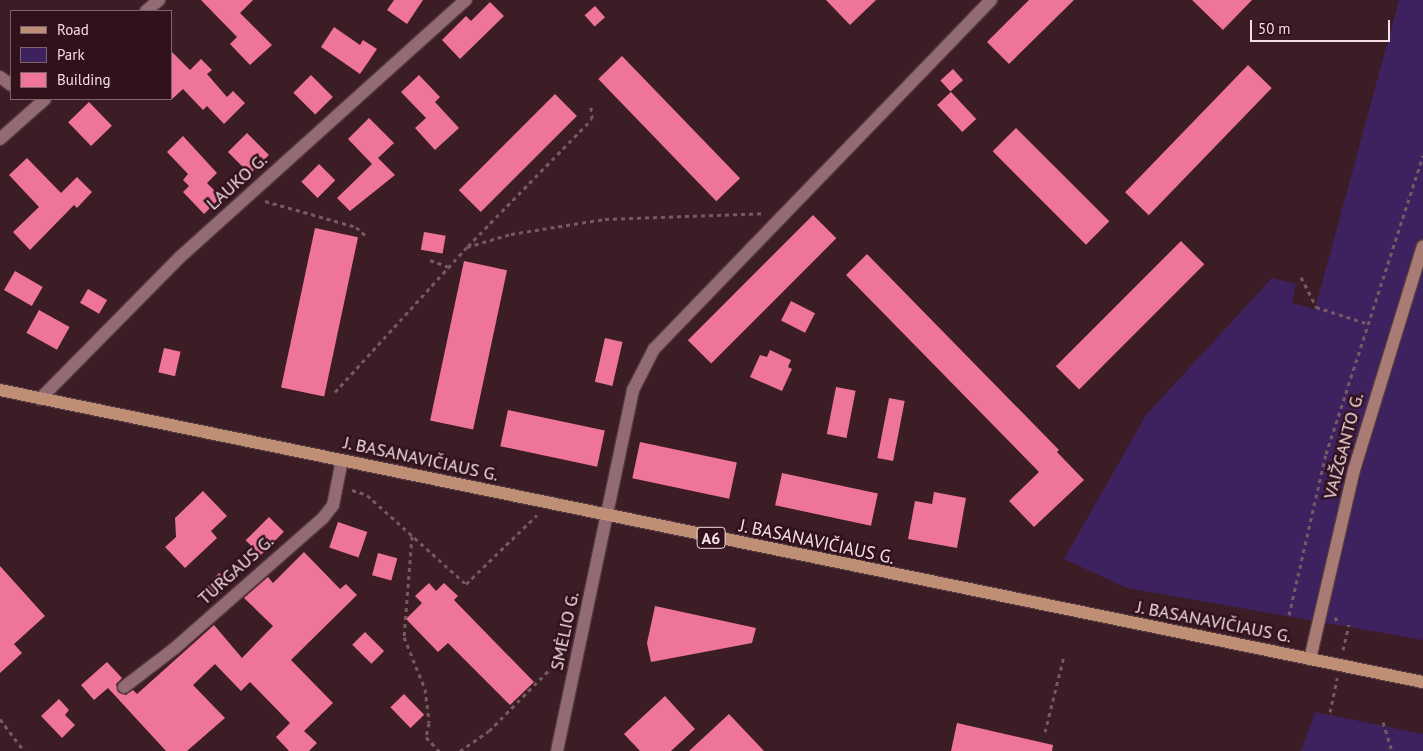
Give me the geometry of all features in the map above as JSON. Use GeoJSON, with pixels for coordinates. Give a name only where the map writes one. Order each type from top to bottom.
{"type":"FeatureCollection","features":[{"type":"Feature","properties":{"kind":"main road","name":"VAIŽGANTO G."},"geometry":{"type":"LineString","coordinates":[[1310,659],[1354,470],[1423,246]]}},
{"type":"Feature","properties":{"kind":"main road","name":"J. BASANAVIČIAUS G."},"geometry":{"type":"LineString","coordinates":[[0,390],[342,460],[606,517],[1423,682]]}},
{"type":"Feature","properties":{"kind":"street"},"geometry":{"type":"LineString","coordinates":[[147,10],[159,0]]}},
{"type":"Feature","properties":{"kind":"street","name":"LAUKO G."},"geometry":{"type":"LineString","coordinates":[[40,399],[179,258],[466,0]]}},
{"type":"Feature","properties":{"kind":"street","name":"SMĖLIO G."},"geometry":{"type":"LineString","coordinates":[[557,751],[633,390],[654,349],[991,0]]}},
{"type":"Feature","properties":{"kind":"street"},"geometry":{"type":"LineString","coordinates":[[0,139],[36,101]]}},
{"type":"Feature","properties":{"kind":"street","name":"TURGAUS G."},"geometry":{"type":"LineString","coordinates":[[124,687],[175,648],[323,518],[333,505],[342,460]]}},
{"type":"Feature","properties":{"kind":"path"},"geometry":{"type":"LineString","coordinates":[[335,392],[449,267],[592,119],[591,107]]}},
{"type":"Feature","properties":{"kind":"path"},"geometry":{"type":"LineString","coordinates":[[1289,615],[1326,454],[1423,155]]}},
{"type":"Feature","properties":{"kind":"path"},"geometry":{"type":"LineString","coordinates":[[254,190],[265,201],[356,227],[366,236]]}},
{"type":"Feature","properties":{"kind":"path"},"geometry":{"type":"LineString","coordinates":[[468,247],[511,234],[605,219],[788,212]]}},
{"type":"Feature","properties":{"kind":"path"},"geometry":{"type":"LineString","coordinates":[[430,260],[449,267]]}},
{"type":"Feature","properties":{"kind":"path"},"geometry":{"type":"LineString","coordinates":[[1301,277],[1316,307],[1369,324]]}},
{"type":"Feature","properties":{"kind":"path"},"geometry":{"type":"LineString","coordinates":[[337,486],[367,495],[466,584],[537,515],[551,518],[560,507]]}},
{"type":"Feature","properties":{"kind":"path"},"geometry":{"type":"LineString","coordinates":[[412,536],[404,637],[424,689],[429,723],[426,737],[439,751]]}},
{"type":"Feature","properties":{"kind":"path"},"geometry":{"type":"LineString","coordinates":[[1045,732],[1064,656]]}},
{"type":"Feature","properties":{"kind":"path"},"geometry":{"type":"LineString","coordinates":[[460,751],[489,731],[562,658]]}},
{"type":"Feature","properties":{"kind":"path"},"geometry":{"type":"LineString","coordinates":[[0,719],[24,751]]}},
{"type":"Feature","properties":{"kind":"path"},"geometry":{"type":"LineString","coordinates":[[1383,722],[1392,751]]}},
{"type":"Feature","properties":{"kind":"green space"},"geometry":{"type":"Polygon","coordinates":[[[1399,0],[1423,0],[1423,640],[1127,588],[1064,559],[1146,415],[1272,278],[1296,284],[1292,303],[1315,309],[1399,0]]]}},
{"type":"Feature","properties":{"kind":"green space"},"geometry":{"type":"Polygon","coordinates":[[[1315,712],[1423,734],[1423,751],[1301,751],[1315,712]]]}},
{"type":"Feature","properties":{"kind":"building"},"geometry":{"type":"Polygon","coordinates":[[[201,0],[253,0],[240,13],[272,45],[250,65],[230,44],[237,37],[201,0]]]}},
{"type":"Feature","properties":{"kind":"building"},"geometry":{"type":"Polygon","coordinates":[[[394,0],[423,0],[407,24],[387,10],[394,0]]]}},
{"type":"Feature","properties":{"kind":"building"},"geometry":{"type":"Polygon","coordinates":[[[826,0],[876,0],[850,25],[826,0]]]}},
{"type":"Feature","properties":{"kind":"building"},"geometry":{"type":"Polygon","coordinates":[[[1029,0],[1074,0],[1009,64],[987,42],[1029,0]]]}},
{"type":"Feature","properties":{"kind":"building"},"geometry":{"type":"Polygon","coordinates":[[[1192,0],[1252,0],[1223,30],[1192,0]]]}},
{"type":"Feature","properties":{"kind":"building"},"geometry":{"type":"Polygon","coordinates":[[[490,2],[504,16],[460,59],[442,40],[466,16],[471,21],[490,2]]]}},
{"type":"Feature","properties":{"kind":"building"},"geometry":{"type":"Polygon","coordinates":[[[595,6],[605,17],[595,27],[585,15],[595,6]]]}},
{"type":"Feature","properties":{"kind":"building"},"geometry":{"type":"Polygon","coordinates":[[[334,27],[360,45],[363,40],[377,49],[360,74],[321,47],[334,27]]]}},
{"type":"Feature","properties":{"kind":"building"},"geometry":{"type":"Polygon","coordinates":[[[172,52],[190,70],[201,59],[212,70],[207,74],[227,97],[233,91],[245,103],[224,124],[207,106],[203,110],[183,89],[172,99],[172,52]]]}},
{"type":"Feature","properties":{"kind":"building"},"geometry":{"type":"Polygon","coordinates":[[[622,56],[740,178],[716,201],[598,79],[622,56]]]}},
{"type":"Feature","properties":{"kind":"building"},"geometry":{"type":"Polygon","coordinates":[[[1248,65],[1272,88],[1149,215],[1125,192],[1248,65]]]}},
{"type":"Feature","properties":{"kind":"building"},"geometry":{"type":"Polygon","coordinates":[[[953,69],[963,80],[950,92],[940,80],[953,69]]]}},
{"type":"Feature","properties":{"kind":"building"},"geometry":{"type":"Polygon","coordinates":[[[311,75],[333,97],[315,115],[293,93],[311,75]]]}},
{"type":"Feature","properties":{"kind":"building"},"geometry":{"type":"Polygon","coordinates":[[[419,75],[440,97],[435,102],[459,128],[435,150],[415,128],[426,118],[401,92],[419,75]]]}},
{"type":"Feature","properties":{"kind":"building"},"geometry":{"type":"Polygon","coordinates":[[[951,92],[976,119],[962,132],[937,105],[951,92]]]}},
{"type":"Feature","properties":{"kind":"building"},"geometry":{"type":"Polygon","coordinates":[[[555,94],[577,116],[481,212],[459,190],[555,94]]]}},
{"type":"Feature","properties":{"kind":"building"},"geometry":{"type":"Polygon","coordinates":[[[89,102],[112,126],[91,146],[68,122],[89,102]]]}},
{"type":"Feature","properties":{"kind":"building"},"geometry":{"type":"Polygon","coordinates":[[[369,118],[394,143],[378,158],[395,175],[350,211],[337,198],[372,164],[348,139],[369,118]]]}},
{"type":"Feature","properties":{"kind":"building"},"geometry":{"type":"Polygon","coordinates":[[[1016,128],[1109,221],[1086,245],[993,151],[1016,128]]]}},
{"type":"Feature","properties":{"kind":"building"},"geometry":{"type":"Polygon","coordinates":[[[247,133],[269,155],[250,174],[228,152],[247,133]]]}},
{"type":"Feature","properties":{"kind":"building"},"geometry":{"type":"Polygon","coordinates":[[[183,136],[217,173],[207,183],[221,197],[204,214],[183,192],[189,186],[183,180],[188,174],[167,152],[183,136]]]}},
{"type":"Feature","properties":{"kind":"building"},"geometry":{"type":"Polygon","coordinates":[[[27,158],[61,193],[77,177],[92,192],[77,208],[74,205],[30,250],[13,232],[39,207],[9,175],[27,158]]]}},
{"type":"Feature","properties":{"kind":"building"},"geometry":{"type":"Polygon","coordinates":[[[319,164],[335,180],[318,198],[301,182],[319,164]]]}},
{"type":"Feature","properties":{"kind":"building"},"geometry":{"type":"Polygon","coordinates":[[[813,215],[836,238],[711,363],[688,340],[813,215]]]}},
{"type":"Feature","properties":{"kind":"building"},"geometry":{"type":"Polygon","coordinates":[[[315,228],[358,237],[324,397],[281,387],[315,228]]]}},
{"type":"Feature","properties":{"kind":"building"},"geometry":{"type":"Polygon","coordinates":[[[424,232],[446,236],[443,254],[421,250],[424,232]]]}},
{"type":"Feature","properties":{"kind":"building"},"geometry":{"type":"Polygon","coordinates":[[[1181,241],[1204,264],[1079,389],[1056,366],[1181,241]]]}},
{"type":"Feature","properties":{"kind":"building"},"geometry":{"type":"Polygon","coordinates":[[[867,254],[1059,450],[1057,452],[1084,480],[1034,527],[1009,501],[1039,472],[846,275],[867,254]]]}},
{"type":"Feature","properties":{"kind":"building"},"geometry":{"type":"Polygon","coordinates":[[[464,261],[507,270],[473,430],[430,420],[464,261]]]}},
{"type":"Feature","properties":{"kind":"building"},"geometry":{"type":"Polygon","coordinates":[[[15,271],[43,287],[32,306],[4,290],[15,271]]]}},
{"type":"Feature","properties":{"kind":"building"},"geometry":{"type":"Polygon","coordinates":[[[88,289],[107,300],[99,314],[80,303],[88,289]]]}},
{"type":"Feature","properties":{"kind":"building"},"geometry":{"type":"Polygon","coordinates":[[[791,301],[815,313],[805,333],[781,321],[791,301]]]}},
{"type":"Feature","properties":{"kind":"building"},"geometry":{"type":"Polygon","coordinates":[[[39,310],[70,327],[57,350],[26,333],[39,310]]]}},
{"type":"Feature","properties":{"kind":"building"},"geometry":{"type":"Polygon","coordinates":[[[605,338],[623,342],[612,386],[595,382],[605,338]]]}},
{"type":"Feature","properties":{"kind":"building"},"geometry":{"type":"Polygon","coordinates":[[[164,348],[181,352],[175,376],[158,372],[164,348]]]}},
{"type":"Feature","properties":{"kind":"building"},"geometry":{"type":"Polygon","coordinates":[[[770,350],[791,360],[788,367],[792,369],[782,391],[750,377],[760,355],[767,357],[770,350]]]}},
{"type":"Feature","properties":{"kind":"building"},"geometry":{"type":"Polygon","coordinates":[[[836,387],[856,391],[846,438],[827,434],[836,387]]]}},
{"type":"Feature","properties":{"kind":"building"},"geometry":{"type":"Polygon","coordinates":[[[889,398],[905,401],[893,461],[877,458],[889,398]]]}},
{"type":"Feature","properties":{"kind":"building"},"geometry":{"type":"Polygon","coordinates":[[[508,410],[605,431],[597,467],[500,446],[508,410]]]}},
{"type":"Feature","properties":{"kind":"building"},"geometry":{"type":"Polygon","coordinates":[[[640,442],[737,463],[729,499],[632,478],[640,442]]]}},
{"type":"Feature","properties":{"kind":"building"},"geometry":{"type":"Polygon","coordinates":[[[782,473],[878,493],[871,526],[775,505],[782,473]]]}},
{"type":"Feature","properties":{"kind":"building"},"geometry":{"type":"Polygon","coordinates":[[[203,491],[227,516],[211,531],[217,538],[185,568],[165,547],[176,537],[175,518],[203,491]]]}},
{"type":"Feature","properties":{"kind":"building"},"geometry":{"type":"Polygon","coordinates":[[[934,492],[966,498],[957,548],[908,539],[915,501],[932,504],[934,492]]]}},
{"type":"Feature","properties":{"kind":"building"},"geometry":{"type":"Polygon","coordinates":[[[269,517],[284,532],[261,555],[246,540],[269,517]]]}},
{"type":"Feature","properties":{"kind":"building"},"geometry":{"type":"Polygon","coordinates":[[[338,522],[367,532],[359,558],[329,548],[338,522]]]}},
{"type":"Feature","properties":{"kind":"building"},"geometry":{"type":"Polygon","coordinates":[[[304,552],[340,589],[346,584],[357,595],[291,660],[333,703],[304,731],[317,743],[309,751],[289,751],[276,737],[290,723],[250,682],[241,691],[215,664],[193,685],[225,718],[187,751],[166,751],[108,688],[94,700],[81,685],[107,662],[122,678],[116,684],[118,692],[126,695],[133,690],[137,694],[214,625],[242,658],[273,626],[244,598],[268,577],[273,583],[304,552]]]}},
{"type":"Feature","properties":{"kind":"building"},"geometry":{"type":"Polygon","coordinates":[[[378,553],[397,558],[391,580],[372,575],[378,553]]]}},
{"type":"Feature","properties":{"kind":"building"},"geometry":{"type":"Polygon","coordinates":[[[0,566],[45,616],[14,644],[22,653],[0,673],[0,566]]]}},
{"type":"Feature","properties":{"kind":"building"},"geometry":{"type":"Polygon","coordinates":[[[219,573],[230,583],[217,598],[206,588],[219,573]]]}},
{"type":"Feature","properties":{"kind":"building"},"geometry":{"type":"Polygon","coordinates":[[[429,583],[436,591],[444,583],[458,596],[454,600],[534,682],[510,705],[448,643],[438,652],[406,619],[422,603],[415,596],[429,583]]]}},
{"type":"Feature","properties":{"kind":"building"},"geometry":{"type":"Polygon","coordinates":[[[655,606],[756,628],[752,643],[651,662],[647,643],[655,606]]]}},
{"type":"Feature","properties":{"kind":"building"},"geometry":{"type":"Polygon","coordinates":[[[365,632],[384,651],[371,664],[352,645],[365,632]]]}},
{"type":"Feature","properties":{"kind":"building"},"geometry":{"type":"Polygon","coordinates":[[[404,694],[424,715],[410,728],[390,707],[404,694]]]}},
{"type":"Feature","properties":{"kind":"building"},"geometry":{"type":"Polygon","coordinates":[[[665,696],[695,729],[671,751],[640,751],[624,734],[665,696]]]}},
{"type":"Feature","properties":{"kind":"building"},"geometry":{"type":"Polygon","coordinates":[[[59,699],[69,710],[65,715],[75,725],[62,738],[41,716],[59,699]]]}},
{"type":"Feature","properties":{"kind":"building"},"geometry":{"type":"Polygon","coordinates":[[[729,714],[764,751],[689,751],[729,714]]]}},
{"type":"Feature","properties":{"kind":"building"},"geometry":{"type":"Polygon","coordinates":[[[957,723],[1053,745],[1052,751],[951,751],[957,723]]]}}]}
